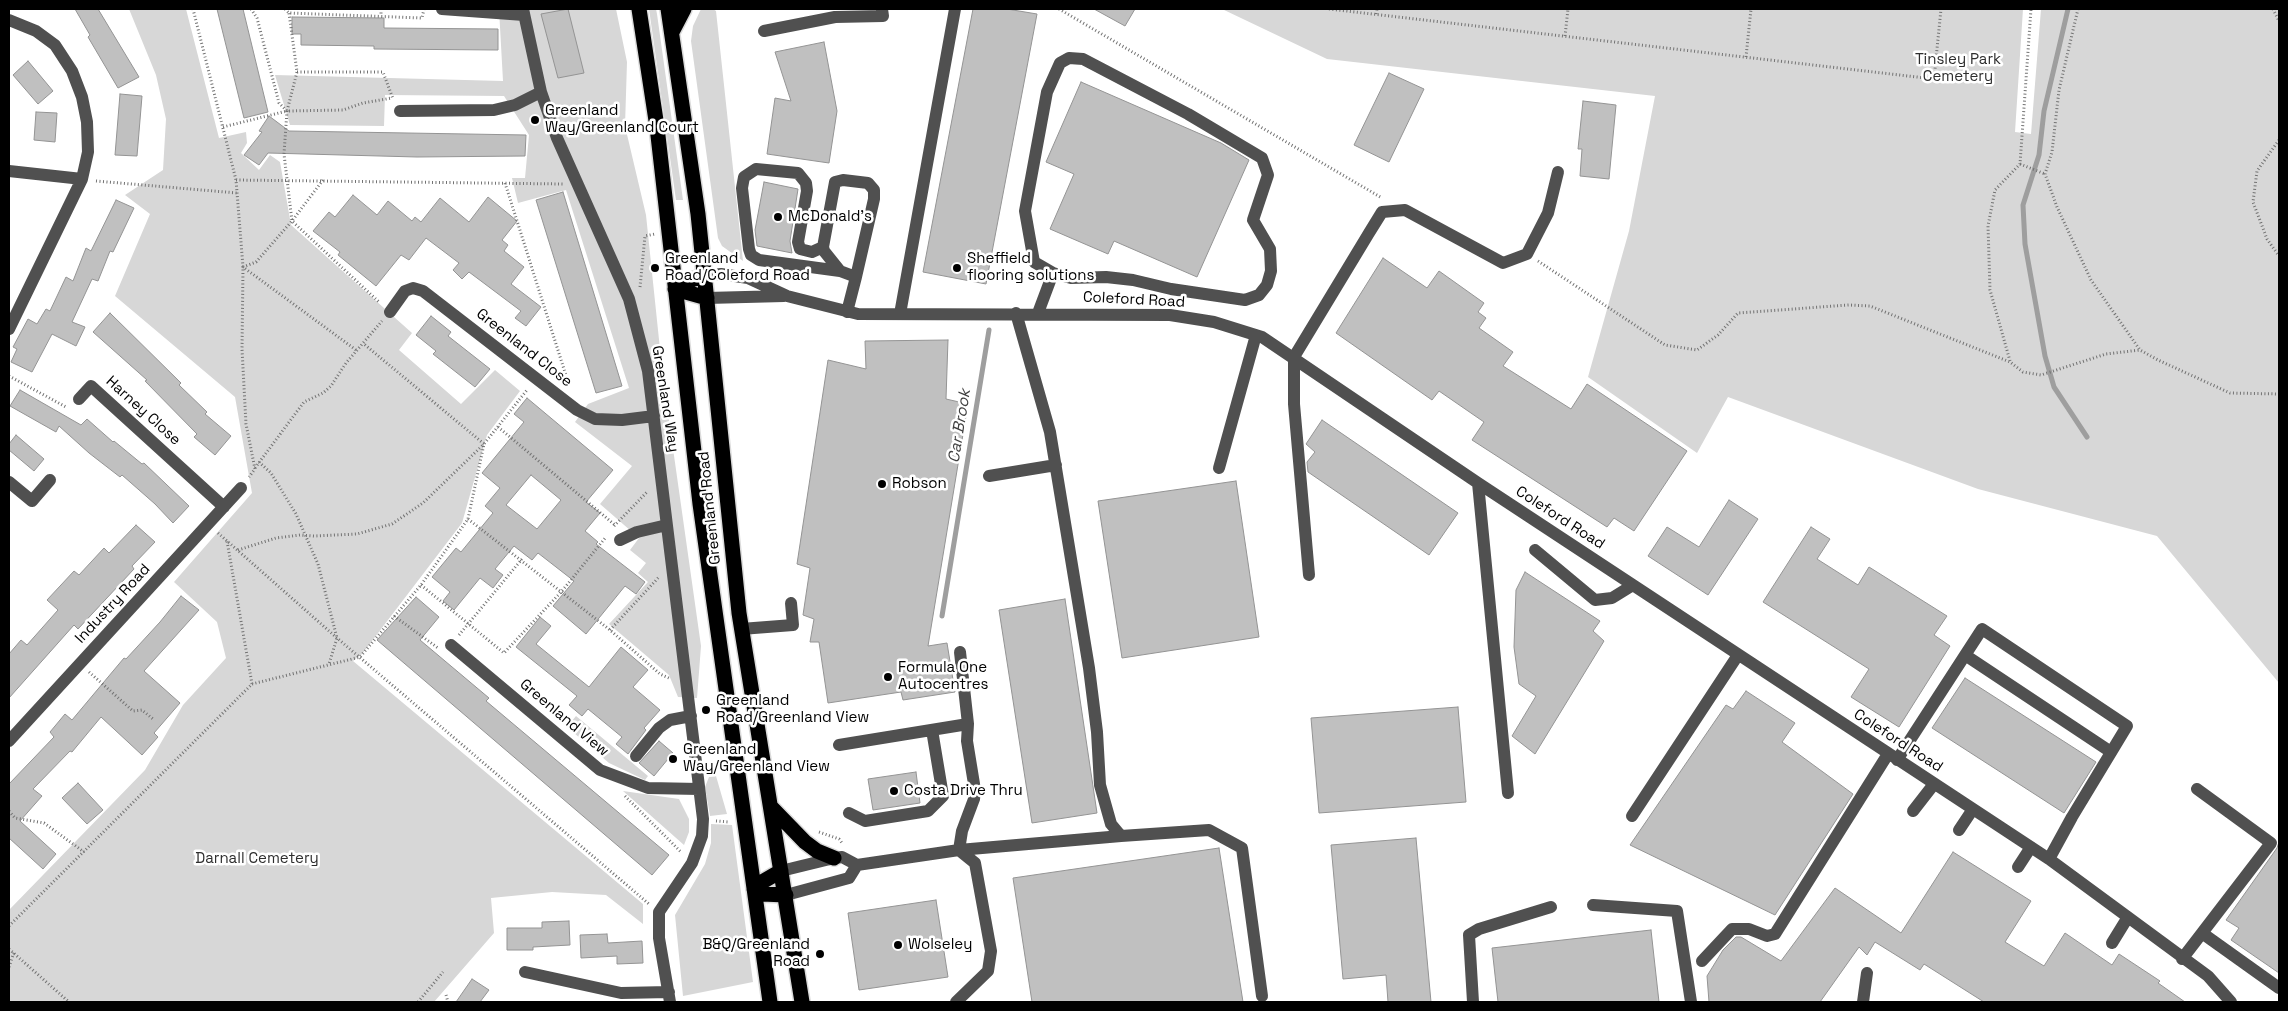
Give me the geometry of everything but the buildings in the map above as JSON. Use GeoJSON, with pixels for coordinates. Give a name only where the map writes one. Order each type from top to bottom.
{"type":"FeatureCollection","features":[{"type":"Feature","properties":{"kind":"highway","name":"Greenland Road"},"geometry":{"type":"LineString","coordinates":[[639,9],[657,127],[700,504],[770,1002]]}},
{"type":"Feature","properties":{"kind":"highway","name":"Greenland Road"},"geometry":{"type":"LineString","coordinates":[[668,9],[688,138],[705,276],[741,629],[772,808],[802,1002]]}},
{"type":"Feature","properties":{"kind":"highway"},"geometry":{"type":"LineString","coordinates":[[672,32],[684,9]]}},
{"type":"Feature","properties":{"kind":"highway"},"geometry":{"type":"LineString","coordinates":[[675,289],[687,281],[705,276]]}},
{"type":"Feature","properties":{"kind":"highway"},"geometry":{"type":"LineString","coordinates":[[675,289],[707,298]]}},
{"type":"Feature","properties":{"kind":"highway"},"geometry":{"type":"LineString","coordinates":[[772,808],[805,842],[817,851],[834,858]]}},
{"type":"Feature","properties":{"kind":"highway"},"geometry":{"type":"LineString","coordinates":[[781,871],[762,882],[754,890],[762,894],[786,895]]}},
{"type":"Feature","properties":{"kind":"street","name":"Greenland Way"},"geometry":{"type":"LineString","coordinates":[[442,9],[524,12],[541,92],[576,184],[629,299],[648,371],[703,819],[702,836],[692,863],[659,912]]}},
{"type":"Feature","properties":{"kind":"street"},"geometry":{"type":"LineString","coordinates":[[764,31],[835,17],[883,16],[882,9]]}},
{"type":"Feature","properties":{"kind":"street"},"geometry":{"type":"LineString","coordinates":[[900,314],[955,9]]}},
{"type":"Feature","properties":{"kind":"street"},"geometry":{"type":"LineString","coordinates":[[9,20],[36,31],[55,45],[72,71],[82,97],[88,152],[82,180],[13,312],[9,329]]}},
{"type":"Feature","properties":{"kind":"street"},"geometry":{"type":"LineString","coordinates":[[1068,58],[1083,60],[1188,114],[1262,158],[1268,176],[1254,220],[1270,249],[1271,271],[1267,285],[1259,295],[1245,300],[1171,289],[1133,280],[1106,277],[1071,278],[1053,273],[1034,262],[1025,211],[1047,92],[1060,63],[1068,58]]}},
{"type":"Feature","properties":{"kind":"street"},"geometry":{"type":"LineString","coordinates":[[400,111],[494,110],[515,105],[541,92]]}},
{"type":"Feature","properties":{"kind":"street"},"geometry":{"type":"LineString","coordinates":[[824,243],[812,252],[800,249],[798,242],[807,191],[806,183],[798,173],[756,169],[744,177],[742,188],[748,249],[751,255],[759,260],[840,271],[856,278]]}},
{"type":"Feature","properties":{"kind":"street"},"geometry":{"type":"LineString","coordinates":[[9,171],[82,180]]}},
{"type":"Feature","properties":{"kind":"street"},"geometry":{"type":"LineString","coordinates":[[1309,575],[1294,404],[1294,357],[1382,212],[1396,209],[1405,210],[1504,264],[1527,254],[1548,213],[1558,172]]}},
{"type":"Feature","properties":{"kind":"street"},"geometry":{"type":"LineString","coordinates":[[840,271],[824,251],[835,182],[843,180],[868,183],[874,190],[874,199],[847,312]]}},
{"type":"Feature","properties":{"kind":"street"},"geometry":{"type":"LineString","coordinates":[[1038,313],[1053,273]]}},
{"type":"Feature","properties":{"kind":"street","name":"Coleford Road"},"geometry":{"type":"LineString","coordinates":[[705,276],[721,274],[748,278],[787,296],[858,314],[1038,313],[1170,315],[1214,322],[1256,335],[1294,357],[1478,483],[2049,859],[2182,959],[2208,976],[2231,1002]]}},
{"type":"Feature","properties":{"kind":"street","name":"Greenland Close"},"geometry":{"type":"LineString","coordinates":[[390,312],[404,291],[413,288],[423,290],[577,410],[595,419],[622,420],[654,416]]}},
{"type":"Feature","properties":{"kind":"street","name":"Coleford Road"},"geometry":{"type":"LineString","coordinates":[[707,298],[787,296]]}},
{"type":"Feature","properties":{"kind":"street"},"geometry":{"type":"LineString","coordinates":[[1016,313],[1050,432],[1056,465],[1089,668],[1097,732],[1100,785],[1112,824],[1121,836]]}},
{"type":"Feature","properties":{"kind":"street"},"geometry":{"type":"LineString","coordinates":[[1219,468],[1256,335]]}},
{"type":"Feature","properties":{"kind":"street","name":"Harney Close"},"geometry":{"type":"LineString","coordinates":[[79,399],[92,386],[224,508]]}},
{"type":"Feature","properties":{"kind":"street"},"geometry":{"type":"LineString","coordinates":[[989,476],[1056,465]]}},
{"type":"Feature","properties":{"kind":"street"},"geometry":{"type":"LineString","coordinates":[[9,482],[32,501],[50,480]]}},
{"type":"Feature","properties":{"kind":"street"},"geometry":{"type":"LineString","coordinates":[[1478,483],[1508,793]]}},
{"type":"Feature","properties":{"kind":"street","name":"Industry Road"},"geometry":{"type":"LineString","coordinates":[[9,741],[241,488]]}},
{"type":"Feature","properties":{"kind":"street"},"geometry":{"type":"LineString","coordinates":[[620,540],[637,532],[666,525]]}},
{"type":"Feature","properties":{"kind":"street"},"geometry":{"type":"LineString","coordinates":[[1534,550],[1595,600],[1612,598],[1633,585]]}},
{"type":"Feature","properties":{"kind":"street"},"geometry":{"type":"LineString","coordinates":[[741,629],[793,625],[791,603]]}},
{"type":"Feature","properties":{"kind":"street"},"geometry":{"type":"LineString","coordinates":[[1702,961],[1732,929],[1749,929],[1766,936],[1775,934],[1893,757],[1982,629],[2127,726],[2049,859]]}},
{"type":"Feature","properties":{"kind":"street","name":"Greenland View"},"geometry":{"type":"LineString","coordinates":[[451,645],[600,770],[627,782],[648,788],[699,789]]}},
{"type":"Feature","properties":{"kind":"street"},"geometry":{"type":"LineString","coordinates":[[959,850],[962,832],[974,799],[975,790],[967,741],[968,724],[960,652]]}},
{"type":"Feature","properties":{"kind":"street"},"geometry":{"type":"LineString","coordinates":[[1632,816],[1738,655]]}},
{"type":"Feature","properties":{"kind":"street"},"geometry":{"type":"LineString","coordinates":[[1965,655],[2111,752]]}},
{"type":"Feature","properties":{"kind":"street"},"geometry":{"type":"LineString","coordinates":[[636,756],[659,728],[670,720],[691,716]]}},
{"type":"Feature","properties":{"kind":"street"},"geometry":{"type":"LineString","coordinates":[[839,745],[968,724]]}},
{"type":"Feature","properties":{"kind":"street"},"geometry":{"type":"LineString","coordinates":[[849,813],[865,821],[928,811],[943,796],[932,730]]}},
{"type":"Feature","properties":{"kind":"street"},"geometry":{"type":"LineString","coordinates":[[1913,811],[1934,784]]}},
{"type":"Feature","properties":{"kind":"street"},"geometry":{"type":"LineString","coordinates":[[2182,959],[2220,913],[2271,843],[2197,789]]}},
{"type":"Feature","properties":{"kind":"street"},"geometry":{"type":"LineString","coordinates":[[1959,830],[1973,809]]}},
{"type":"Feature","properties":{"kind":"street"},"geometry":{"type":"LineString","coordinates":[[781,871],[842,857],[857,865],[959,850],[1210,830],[1242,848],[1262,996]]}},
{"type":"Feature","properties":{"kind":"street"},"geometry":{"type":"LineString","coordinates":[[2018,867],[2031,847]]}},
{"type":"Feature","properties":{"kind":"street"},"geometry":{"type":"LineString","coordinates":[[956,1002],[988,971],[991,952],[975,863],[959,850]]}},
{"type":"Feature","properties":{"kind":"street"},"geometry":{"type":"LineString","coordinates":[[786,895],[849,878],[857,865]]}},
{"type":"Feature","properties":{"kind":"street"},"geometry":{"type":"LineString","coordinates":[[1593,905],[1677,911],[1691,1002]]}},
{"type":"Feature","properties":{"kind":"street"},"geometry":{"type":"LineString","coordinates":[[1473,1002],[1469,935],[1479,929],[1551,907]]}},
{"type":"Feature","properties":{"kind":"street"},"geometry":{"type":"LineString","coordinates":[[525,972],[621,994],[669,997],[658,938],[659,912]]}},
{"type":"Feature","properties":{"kind":"street"},"geometry":{"type":"LineString","coordinates":[[2112,943],[2128,917]]}},
{"type":"Feature","properties":{"kind":"street"},"geometry":{"type":"LineString","coordinates":[[2202,933],[2279,988]]}},
{"type":"Feature","properties":{"kind":"street"},"geometry":{"type":"LineString","coordinates":[[1863,1002],[1867,973]]}},
{"type":"Feature","properties":{"kind":"path"},"geometry":{"type":"LineString","coordinates":[[193,9],[236,180],[243,267],[242,349],[246,415],[255,469]]}},
{"type":"Feature","properties":{"kind":"path"},"geometry":{"type":"LineString","coordinates":[[251,9],[257,18],[279,102],[287,111]]}},
{"type":"Feature","properties":{"kind":"path"},"geometry":{"type":"LineString","coordinates":[[241,488],[304,402],[324,392],[331,386],[356,350],[364,344],[390,312],[292,221],[284,154],[287,111],[297,72],[289,13],[285,9]]}},
{"type":"Feature","properties":{"kind":"path"},"geometry":{"type":"LineString","coordinates":[[381,9],[381,16]]}},
{"type":"Feature","properties":{"kind":"path"},"geometry":{"type":"LineString","coordinates":[[289,13],[422,18],[424,9]]}},
{"type":"Feature","properties":{"kind":"path"},"geometry":{"type":"LineString","coordinates":[[1060,9],[1386,200],[1396,209]]}},
{"type":"Feature","properties":{"kind":"path"},"geometry":{"type":"LineString","coordinates":[[1329,9],[1934,79],[1941,9]]}},
{"type":"Feature","properties":{"kind":"path"},"geometry":{"type":"LineString","coordinates":[[1376,9],[1376,14]]}},
{"type":"Feature","properties":{"kind":"path"},"geometry":{"type":"LineString","coordinates":[[1566,36],[1568,9]]}},
{"type":"Feature","properties":{"kind":"path"},"geometry":{"type":"LineString","coordinates":[[1746,57],[1751,9]]}},
{"type":"Feature","properties":{"kind":"path"},"geometry":{"type":"LineString","coordinates":[[2010,362],[1990,290],[1988,226],[1995,190],[2020,164],[2031,9]]}},
{"type":"Feature","properties":{"kind":"path"},"geometry":{"type":"LineString","coordinates":[[2078,9],[2059,90],[2052,152],[2045,174],[2057,207],[2091,280],[2140,350],[2230,393],[2279,394]]}},
{"type":"Feature","properties":{"kind":"path"},"geometry":{"type":"LineString","coordinates":[[2273,9],[2279,20]]}},
{"type":"Feature","properties":{"kind":"path"},"geometry":{"type":"LineString","coordinates":[[297,72],[383,72],[400,111]]}},
{"type":"Feature","properties":{"kind":"path"},"geometry":{"type":"LineString","coordinates":[[223,127],[287,111],[343,110],[363,102],[393,98]]}},
{"type":"Feature","properties":{"kind":"path"},"geometry":{"type":"LineString","coordinates":[[2279,140],[2257,171],[2253,202],[2267,239],[2279,256]]}},
{"type":"Feature","properties":{"kind":"path"},"geometry":{"type":"LineString","coordinates":[[2020,164],[2045,174]]}},
{"type":"Feature","properties":{"kind":"path"},"geometry":{"type":"LineString","coordinates":[[236,180],[286,179],[576,184]]}},
{"type":"Feature","properties":{"kind":"path"},"geometry":{"type":"LineString","coordinates":[[82,180],[237,193]]}},
{"type":"Feature","properties":{"kind":"path"},"geometry":{"type":"LineString","coordinates":[[243,267],[256,262],[292,221],[323,180]]}},
{"type":"Feature","properties":{"kind":"path"},"geometry":{"type":"LineString","coordinates":[[506,183],[577,410]]}},
{"type":"Feature","properties":{"kind":"path"},"geometry":{"type":"LineString","coordinates":[[629,299],[638,298],[645,236],[668,232]]}},
{"type":"Feature","properties":{"kind":"path"},"geometry":{"type":"LineString","coordinates":[[1527,254],[1665,344],[1697,350],[1718,335],[1738,314],[1849,305],[1870,306],[2010,362],[2023,372],[2041,375],[2106,354],[2140,350]]}},
{"type":"Feature","properties":{"kind":"path"},"geometry":{"type":"LineString","coordinates":[[243,267],[356,350]]}},
{"type":"Feature","properties":{"kind":"path"},"geometry":{"type":"LineString","coordinates":[[364,344],[484,444]]}},
{"type":"Feature","properties":{"kind":"path"},"geometry":{"type":"LineString","coordinates":[[9,376],[67,408],[79,399]]}},
{"type":"Feature","properties":{"kind":"path"},"geometry":{"type":"LineString","coordinates":[[238,550],[276,538],[357,534],[392,524],[423,502],[484,444],[536,378]]}},
{"type":"Feature","properties":{"kind":"path"},"geometry":{"type":"LineString","coordinates":[[498,426],[615,525]]}},
{"type":"Feature","properties":{"kind":"path"},"geometry":{"type":"LineString","coordinates":[[9,926],[252,684],[360,657],[421,585],[468,519],[484,444]]}},
{"type":"Feature","properties":{"kind":"path"},"geometry":{"type":"LineString","coordinates":[[259,462],[271,473],[306,536],[318,564],[337,638],[329,665]]}},
{"type":"Feature","properties":{"kind":"path"},"geometry":{"type":"LineString","coordinates":[[421,585],[504,653],[562,591],[615,525],[661,478]]}},
{"type":"Feature","properties":{"kind":"path"},"geometry":{"type":"LineString","coordinates":[[468,519],[562,591],[660,674],[687,687]]}},
{"type":"Feature","properties":{"kind":"path"},"geometry":{"type":"LineString","coordinates":[[209,524],[337,638],[659,912]]}},
{"type":"Feature","properties":{"kind":"path"},"geometry":{"type":"LineString","coordinates":[[226,540],[252,684]]}},
{"type":"Feature","properties":{"kind":"path"},"geometry":{"type":"LineString","coordinates":[[394,616],[444,653],[522,559]]}},
{"type":"Feature","properties":{"kind":"path"},"geometry":{"type":"LineString","coordinates":[[610,630],[672,562]]}},
{"type":"Feature","properties":{"kind":"path"},"geometry":{"type":"LineString","coordinates":[[80,664],[133,711],[142,710],[153,719]]}},
{"type":"Feature","properties":{"kind":"path"},"geometry":{"type":"LineString","coordinates":[[620,790],[692,863]]}},
{"type":"Feature","properties":{"kind":"path"},"geometry":{"type":"LineString","coordinates":[[9,811],[15,818],[44,823],[84,852]]}},
{"type":"Feature","properties":{"kind":"path"},"geometry":{"type":"LineString","coordinates":[[9,949],[69,1002]]}},
{"type":"Feature","properties":{"kind":"path"},"geometry":{"type":"LineString","coordinates":[[9,966],[14,952]]}},
{"type":"Feature","properties":{"kind":"path"},"geometry":{"type":"LineString","coordinates":[[418,1002],[443,972]]}},
{"type":"Feature","properties":{"kind":"path"},"geometry":{"type":"LineString","coordinates":[[446,995],[448,1002]]}},
{"type":"Feature","properties":{"kind":"green space","name":"Darnall Cemetery"},"geometry":{"type":"Polygon","coordinates":[[[129,9],[186,9],[219,138],[246,132],[247,143],[241,153],[259,170],[270,155],[280,162],[291,225],[412,333],[399,350],[461,404],[495,370],[520,391],[487,435],[462,523],[362,654],[353,661],[643,904],[643,924],[606,895],[552,892],[491,898],[494,933],[434,1002],[9,1002],[9,910],[145,770],[183,705],[226,658],[217,622],[174,582],[252,493],[235,397],[115,296],[150,214],[125,195],[163,170],[166,119],[156,75],[129,9]]]}},
{"type":"Feature","properties":{"kind":"green space"},"geometry":{"type":"Polygon","coordinates":[[[499,9],[616,9],[627,62],[625,126],[646,215],[663,378],[701,646],[697,698],[678,697],[669,675],[609,624],[648,582],[638,573],[646,563],[630,550],[639,538],[600,504],[632,466],[575,422],[588,404],[629,388],[566,190],[518,203],[512,178],[525,178],[529,135],[504,96],[385,95],[384,126],[290,125],[275,75],[503,81],[499,9]]]}},
{"type":"Feature","properties":{"kind":"green space"},"geometry":{"type":"Polygon","coordinates":[[[649,9],[656,9],[657,14],[683,200],[676,200],[649,9]]]}},
{"type":"Feature","properties":{"kind":"green space"},"geometry":{"type":"Polygon","coordinates":[[[701,9],[713,9],[716,11],[743,261],[722,246],[718,238],[691,41],[693,26],[701,9]]]}},
{"type":"Feature","properties":{"kind":"green space","name":"Tinsley Park Cemetery"},"geometry":{"type":"Polygon","coordinates":[[[1222,9],[2023,9],[2015,132],[2031,134],[2041,9],[2279,9],[2279,683],[2157,536],[1978,489],[1728,397],[1697,453],[1588,377],[1629,231],[1655,96],[1327,59],[1222,9]]]}},
{"type":"Feature","properties":{"kind":"green space"},"geometry":{"type":"Polygon","coordinates":[[[576,716],[648,776],[645,780],[609,763],[567,727],[576,716]]]}},
{"type":"Feature","properties":{"kind":"green space"},"geometry":{"type":"Polygon","coordinates":[[[716,776],[727,814],[710,816],[705,787],[709,777],[716,776]]]}},
{"type":"Feature","properties":{"kind":"green space"},"geometry":{"type":"Polygon","coordinates":[[[623,791],[679,799],[689,819],[689,832],[684,845],[623,791]]]}},
{"type":"Feature","properties":{"kind":"green space"},"geometry":{"type":"Polygon","coordinates":[[[711,824],[732,825],[753,982],[683,996],[675,915],[705,864],[711,843],[711,824]]]}},
{"type":"Feature","properties":{"kind":"waterway"},"geometry":{"type":"LineString","coordinates":[[2068,9],[2044,111],[2039,155],[2023,205],[2025,244],[2045,356],[2054,387],[2087,437]]}},
{"type":"Feature","properties":{"kind":"waterway","name":"Car Brook"},"geometry":{"type":"LineString","coordinates":[[942,616],[989,330]]}},
{"type":"Feature","properties":{"kind":"place","name":"Greenland Way/Greenland Court"},"geometry":{"type":"Point","coordinates":[535,120]}},
{"type":"Feature","properties":{"kind":"place","name":"McDonald's"},"geometry":{"type":"Point","coordinates":[778,217]}},
{"type":"Feature","properties":{"kind":"place","name":"Greenland Road/Coleford Road"},"geometry":{"type":"Point","coordinates":[655,268]}},
{"type":"Feature","properties":{"kind":"place","name":"Sheffield flooring solutions"},"geometry":{"type":"Point","coordinates":[957,268]}},
{"type":"Feature","properties":{"kind":"place","name":"Robson"},"geometry":{"type":"Point","coordinates":[882,484]}},
{"type":"Feature","properties":{"kind":"place","name":"Formula One Autocentres"},"geometry":{"type":"Point","coordinates":[888,677]}},
{"type":"Feature","properties":{"kind":"place","name":"Greenland Road/Greenland View"},"geometry":{"type":"Point","coordinates":[706,710]}},
{"type":"Feature","properties":{"kind":"place","name":"Greenland Way/Greenland View"},"geometry":{"type":"Point","coordinates":[673,759]}},
{"type":"Feature","properties":{"kind":"place","name":"Costa Drive Thru"},"geometry":{"type":"Point","coordinates":[894,791]}},
{"type":"Feature","properties":{"kind":"place","name":"Wolseley"},"geometry":{"type":"Point","coordinates":[898,945]}},
{"type":"Feature","properties":{"kind":"place","name":"B&Q/Greenland Road"},"geometry":{"type":"Point","coordinates":[820,954]}}]}
